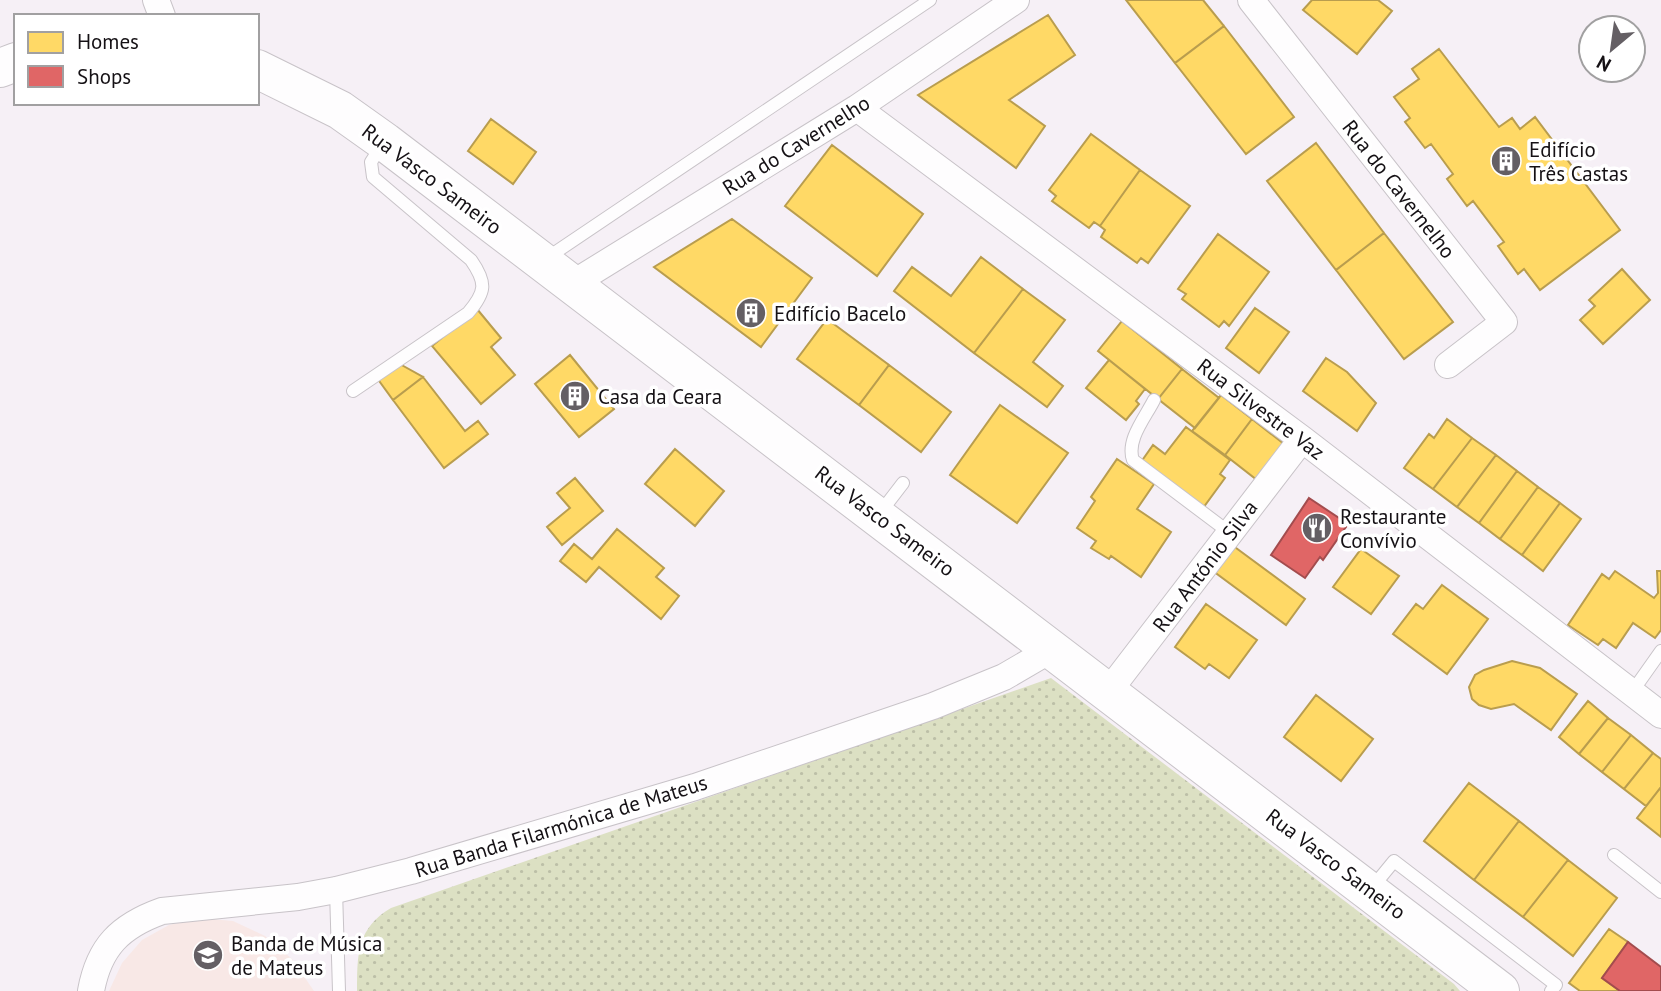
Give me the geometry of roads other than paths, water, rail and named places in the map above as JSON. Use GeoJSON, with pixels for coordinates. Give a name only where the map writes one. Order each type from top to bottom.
{"type":"FeatureCollection","features":[{"type":"Feature","properties":{"kind":"main road","name":"Rua Vasco Sameiro"},"geometry":{"type":"LineString","coordinates":[[259,70],[340,110],[385,142],[1500,991]]}},
{"type":"Feature","properties":{"kind":"street","name":"Rua do Cavernelho"},"geometry":{"type":"LineString","coordinates":[[572,284],[857,108],[1016,0]]}},
{"type":"Feature","properties":{"kind":"street","name":"Rua do Cavernelho"},"geometry":{"type":"LineString","coordinates":[[1251,0],[1504,322],[1448,365]]}},
{"type":"Feature","properties":{"kind":"street","name":"Rua Silvestre Vaz"},"geometry":{"type":"LineString","coordinates":[[857,108],[1302,439],[1661,715]]}},
{"type":"Feature","properties":{"kind":"street","name":"Rua António Silva"},"geometry":{"type":"LineString","coordinates":[[1108,692],[1302,439]]}},
{"type":"Feature","properties":{"kind":"street","name":"Rua Banda Filarmónica de Mateus"},"geometry":{"type":"LineString","coordinates":[[91,991],[99,961],[109,943],[142,919],[162,911],[298,897],[411,871],[708,782],[977,689],[1016,671],[1052,649]]}},
{"type":"Feature","properties":{"kind":"lane"},"geometry":{"type":"LineString","coordinates":[[541,261],[930,0]]}},
{"type":"Feature","properties":{"kind":"lane"},"geometry":{"type":"LineString","coordinates":[[353,391],[468,313],[481,296],[484,285],[481,274],[471,260],[373,177],[371,162],[385,142]]}},
{"type":"Feature","properties":{"kind":"lane"},"geometry":{"type":"LineString","coordinates":[[1154,400],[1132,442],[1133,460],[1230,533]]}},
{"type":"Feature","properties":{"kind":"lane"},"geometry":{"type":"LineString","coordinates":[[878,516],[903,482]]}},
{"type":"Feature","properties":{"kind":"lane"},"geometry":{"type":"LineString","coordinates":[[1632,692],[1661,651]]}},
{"type":"Feature","properties":{"kind":"lane"},"geometry":{"type":"LineString","coordinates":[[1614,855],[1661,891]]}},
{"type":"Feature","properties":{"kind":"lane"},"geometry":{"type":"LineString","coordinates":[[1370,890],[1394,861],[1556,985],[1551,991]]}},
{"type":"Feature","properties":{"kind":"lane"},"geometry":{"type":"LineString","coordinates":[[336,890],[339,991]]}},
{"type":"Feature","properties":{"kind":"place","name":"Edifício Três Castas"},"geometry":{"type":"Point","coordinates":[1506,161]}},
{"type":"Feature","properties":{"kind":"place","name":"Edifício Bacelo"},"geometry":{"type":"Point","coordinates":[751,313]}},
{"type":"Feature","properties":{"kind":"place","name":"Casa da Ceara"},"geometry":{"type":"Point","coordinates":[575,396]}},
{"type":"Feature","properties":{"kind":"place","name":"Restaurante Convívio"},"geometry":{"type":"Point","coordinates":[1317,528]}},
{"type":"Feature","properties":{"kind":"place","name":"Banda de Música de Mateus"},"geometry":{"type":"Point","coordinates":[208,955]}}]}
